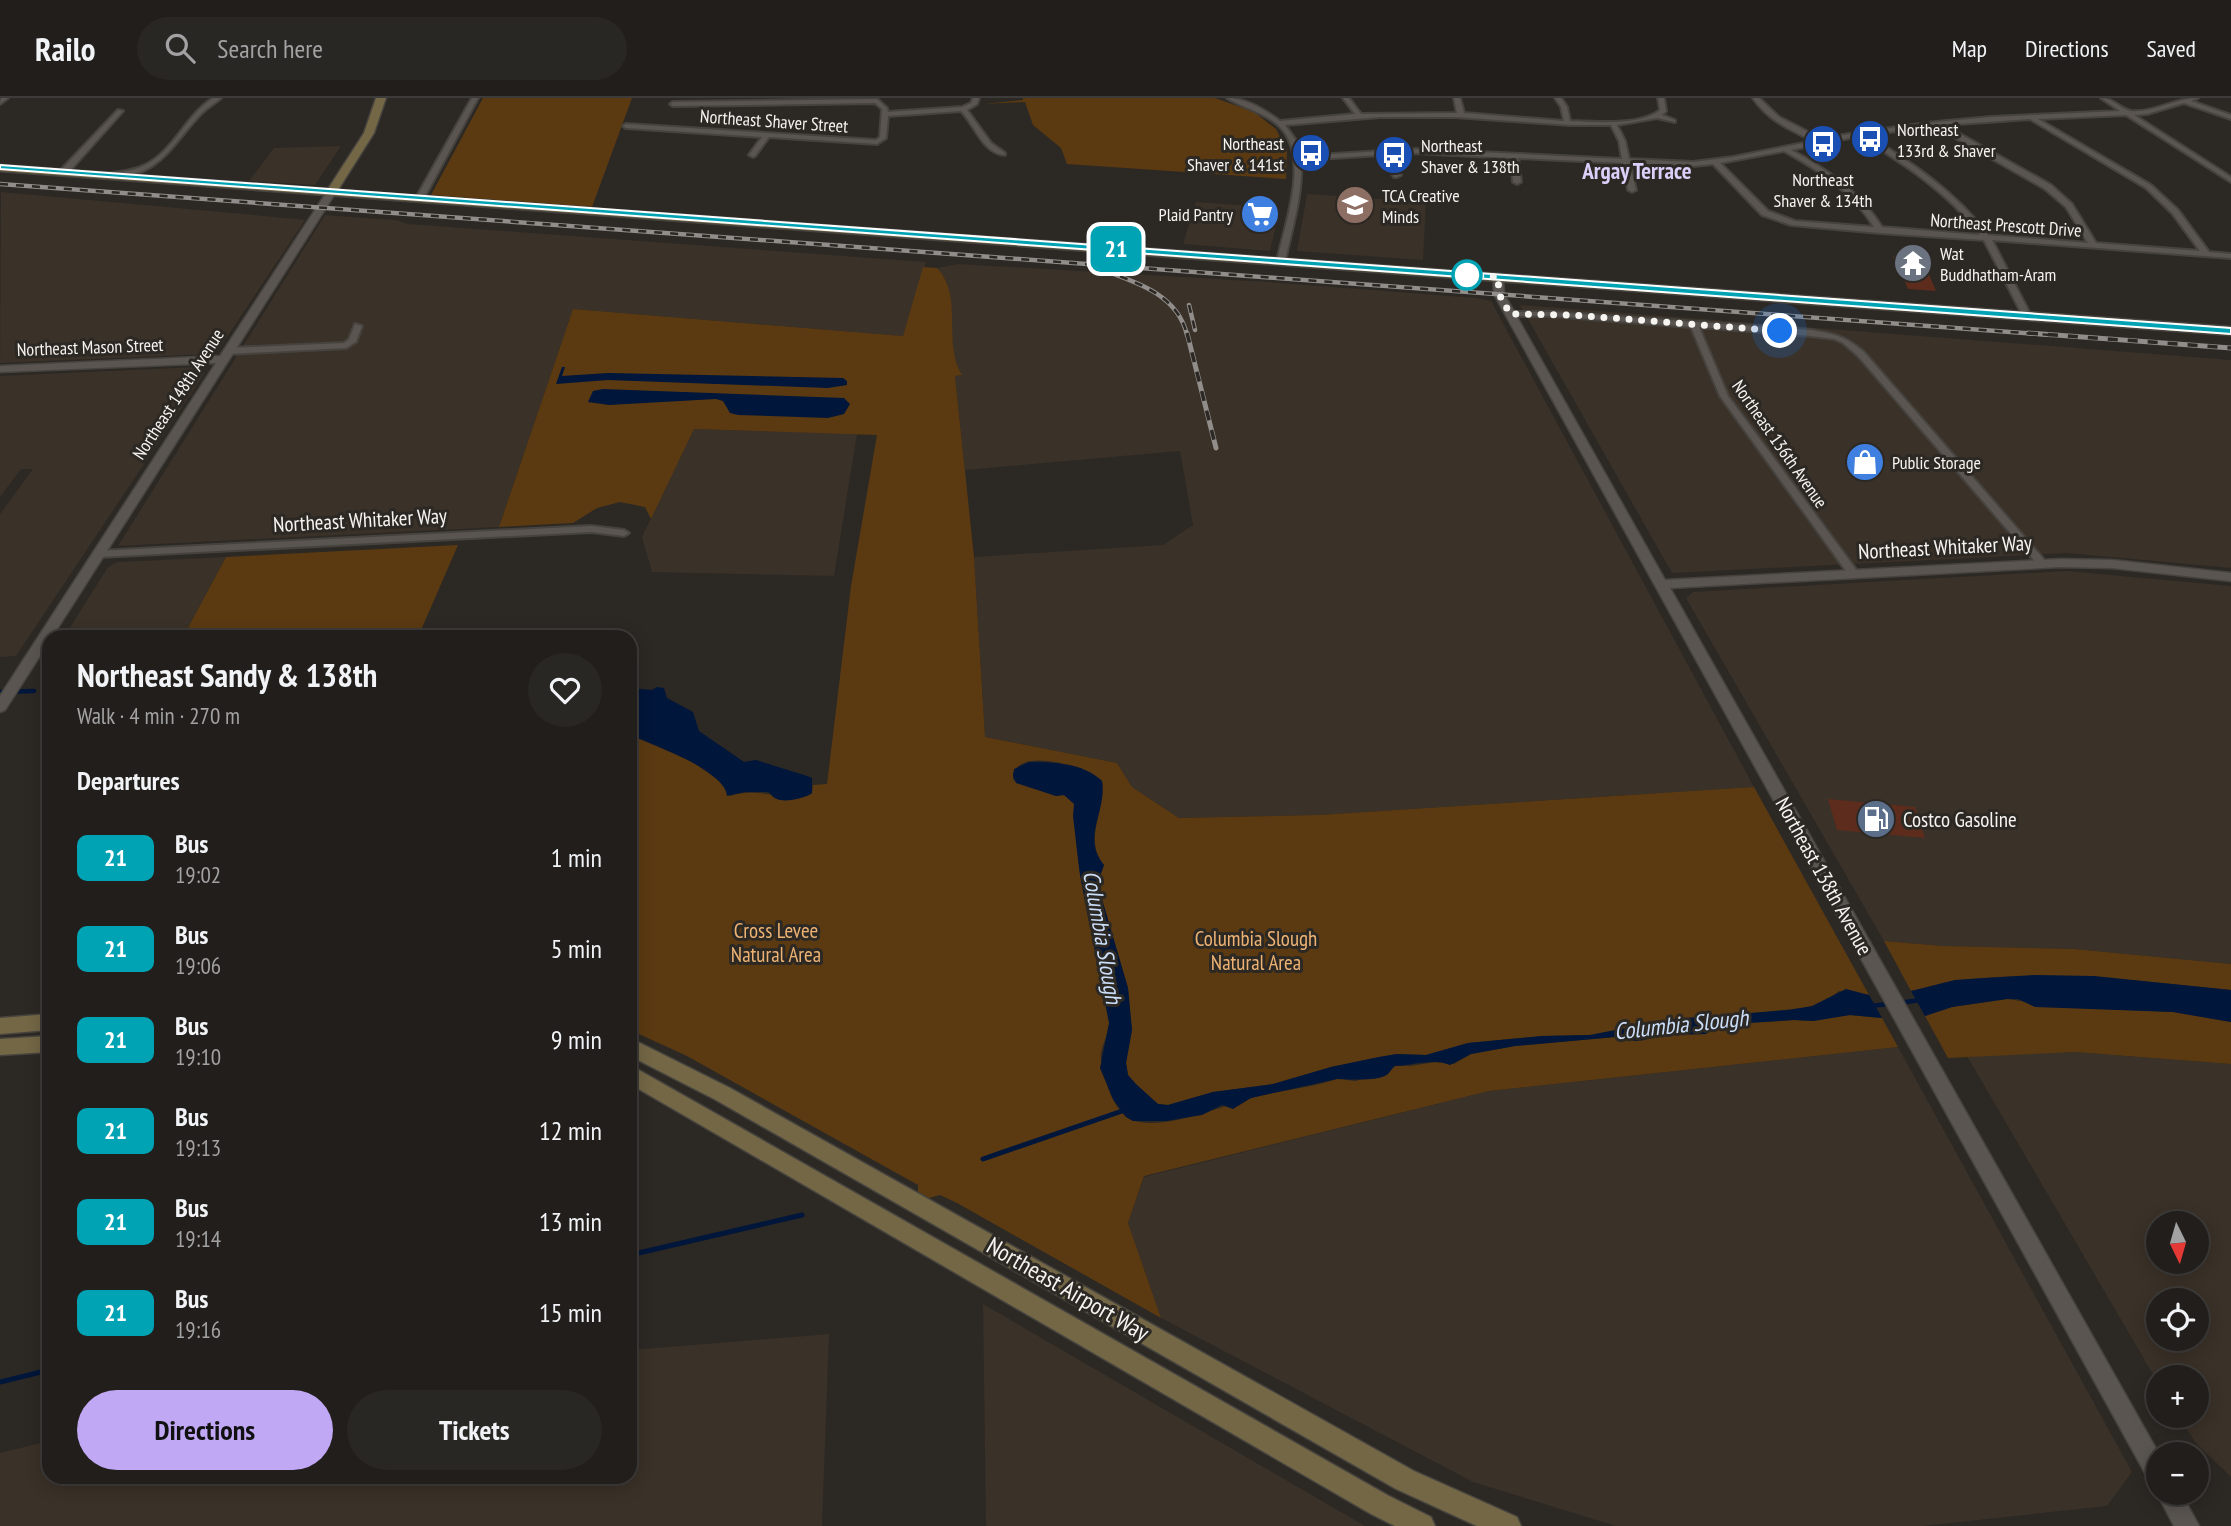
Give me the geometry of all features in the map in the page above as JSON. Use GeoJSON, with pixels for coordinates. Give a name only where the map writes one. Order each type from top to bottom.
{"type":"FeatureCollection","features":[{"type":"Feature","properties":{"kind":"main road","name":"Northeast 148th Avenue"},"geometry":{"type":"LineString","coordinates":[[331,192],[374,125],[381,98]]}},
{"type":"Feature","properties":{"kind":"main road"},"geometry":{"type":"LineString","coordinates":[[0,168],[2231,331]]}},
{"type":"Feature","properties":{"kind":"main road"},"geometry":{"type":"LineString","coordinates":[[0,1026],[42,1023]]}},
{"type":"Feature","properties":{"kind":"main road"},"geometry":{"type":"LineString","coordinates":[[0,1047],[42,1044]]}},
{"type":"Feature","properties":{"kind":"main road","name":"Northeast Airport Way"},"geometry":{"type":"LineString","coordinates":[[637,1050],[723,1094],[1405,1480],[1508,1526]]}},
{"type":"Feature","properties":{"kind":"main road","name":"Northeast Airport Way"},"geometry":{"type":"LineString","coordinates":[[637,1078],[1359,1493],[1422,1526]]}},
{"type":"Feature","properties":{"kind":"street"},"geometry":{"type":"LineString","coordinates":[[0,102],[5,98]]}},
{"type":"Feature","properties":{"kind":"street"},"geometry":{"type":"LineString","coordinates":[[158,179],[152,171],[155,162],[200,110],[218,98]]}},
{"type":"Feature","properties":{"kind":"street"},"geometry":{"type":"LineString","coordinates":[[420,198],[475,98]]}},
{"type":"Feature","properties":{"kind":"street"},"geometry":{"type":"LineString","coordinates":[[664,130],[673,101],[865,100],[881,103],[885,114],[963,109],[974,104],[976,98]]}},
{"type":"Feature","properties":{"kind":"street"},"geometry":{"type":"LineString","coordinates":[[1230,98],[1262,110],[1281,123],[1295,140],[1299,158],[1281,261]]}},
{"type":"Feature","properties":{"kind":"street"},"geometry":{"type":"LineString","coordinates":[[1346,98],[1358,114]]}},
{"type":"Feature","properties":{"kind":"street"},"geometry":{"type":"LineString","coordinates":[[1457,98],[1461,115]]}},
{"type":"Feature","properties":{"kind":"street"},"geometry":{"type":"LineString","coordinates":[[1558,98],[1564,107],[1566,121]]}},
{"type":"Feature","properties":{"kind":"street"},"geometry":{"type":"LineString","coordinates":[[1657,116],[1663,111],[1661,98]]}},
{"type":"Feature","properties":{"kind":"street"},"geometry":{"type":"LineString","coordinates":[[1756,98],[1781,121],[1821,141]]}},
{"type":"Feature","properties":{"kind":"street"},"geometry":{"type":"LineString","coordinates":[[2104,98],[2231,180]]}},
{"type":"Feature","properties":{"kind":"street"},"geometry":{"type":"LineString","coordinates":[[1299,158],[1383,152],[1676,165],[1715,162],[1860,134],[1935,124],[2158,111],[2195,98]]}},
{"type":"Feature","properties":{"kind":"street"},"geometry":{"type":"LineString","coordinates":[[2186,102],[2231,117]]}},
{"type":"Feature","properties":{"kind":"street"},"geometry":{"type":"LineString","coordinates":[[963,109],[974,121],[984,141],[1003,154]]}},
{"type":"Feature","properties":{"kind":"street"},"geometry":{"type":"LineString","coordinates":[[63,173],[120,111]]}},
{"type":"Feature","properties":{"kind":"street","name":"Northeast Shaver Street"},"geometry":{"type":"LineString","coordinates":[[626,126],[881,144],[885,114]]}},
{"type":"Feature","properties":{"kind":"street"},"geometry":{"type":"LineString","coordinates":[[1281,123],[1358,114],[1461,115],[1614,123],[1657,116],[1673,121]]}},
{"type":"Feature","properties":{"kind":"street"},"geometry":{"type":"LineString","coordinates":[[2031,117],[2059,138],[2128,174],[2153,191],[2171,208],[2207,255]]}},
{"type":"Feature","properties":{"kind":"street"},"geometry":{"type":"LineString","coordinates":[[1614,123],[1622,141],[1632,190]]}},
{"type":"Feature","properties":{"kind":"street"},"geometry":{"type":"LineString","coordinates":[[1935,124],[2053,191],[2069,206],[2094,247]]}},
{"type":"Feature","properties":{"kind":"street"},"geometry":{"type":"LineString","coordinates":[[1860,134],[1934,183],[1968,215],[1987,240],[2027,316]]}},
{"type":"Feature","properties":{"kind":"street"},"geometry":{"type":"LineString","coordinates":[[753,155],[766,136]]}},
{"type":"Feature","properties":{"kind":"street"},"geometry":{"type":"LineString","coordinates":[[1783,148],[1837,182],[1869,213],[1880,231]]}},
{"type":"Feature","properties":{"kind":"street"},"geometry":{"type":"LineString","coordinates":[[1383,152],[1397,175]]}},
{"type":"Feature","properties":{"kind":"street"},"geometry":{"type":"LineString","coordinates":[[1514,156],[1517,182]]}},
{"type":"Feature","properties":{"kind":"street"},"geometry":{"type":"LineString","coordinates":[[109,176],[137,171],[155,162]]}},
{"type":"Feature","properties":{"kind":"street","name":"Northeast Prescott Drive"},"geometry":{"type":"LineString","coordinates":[[1715,162],[1765,212],[1779,219],[1987,240],[2231,257]]}},
{"type":"Feature","properties":{"kind":"street","name":"Northeast 148th Avenue"},"geometry":{"type":"LineString","coordinates":[[49,630],[331,192]]}},
{"type":"Feature","properties":{"kind":"street","name":"Northeast 138th Avenue"},"geometry":{"type":"LineString","coordinates":[[1498,277],[1499,294],[1510,314],[2146,1452]]}},
{"type":"Feature","properties":{"kind":"street"},"geometry":{"type":"LineString","coordinates":[[1510,314],[1552,314],[1811,333],[1846,341],[1861,354],[2042,563]]}},
{"type":"Feature","properties":{"kind":"street","name":"Northeast 136th Avenue"},"geometry":{"type":"LineString","coordinates":[[1694,325],[1724,396],[1853,573]]}},
{"type":"Feature","properties":{"kind":"street"},"geometry":{"type":"LineString","coordinates":[[226,355],[346,345],[353,340],[358,326]]}},
{"type":"Feature","properties":{"kind":"street","name":"Northeast Mason Street"},"geometry":{"type":"LineString","coordinates":[[0,369],[226,355]]}},
{"type":"Feature","properties":{"kind":"street","name":"Northeast Whitaker Way"},"geometry":{"type":"LineString","coordinates":[[99,554],[578,530],[624,533]]}},
{"type":"Feature","properties":{"kind":"street","name":"Northeast Whitaker Way"},"geometry":{"type":"LineString","coordinates":[[1661,584],[2042,563],[2112,564],[2231,577]]}},
{"type":"Feature","properties":{"kind":"street","name":"Northeast 148th Avenue"},"geometry":{"type":"LineString","coordinates":[[0,707],[42,641]]}},
{"type":"Feature","properties":{"kind":"street"},"geometry":{"type":"LineString","coordinates":[[2175,1505],[2187,1526]]}},
{"type":"Feature","properties":{"kind":"shaded area"},"geometry":{"type":"Polygon","coordinates":[[[341,146],[315,185],[249,181],[274,148],[341,146]]]}},
{"type":"Feature","properties":{"kind":"shaded area"},"geometry":{"type":"Polygon","coordinates":[[[1,192],[305,220],[219,349],[207,354],[0,363],[1,192]]]}},
{"type":"Feature","properties":{"kind":"shaded area"},"geometry":{"type":"Polygon","coordinates":[[[1307,194],[1426,202],[1423,260],[1297,251],[1307,194]]]}},
{"type":"Feature","properties":{"kind":"shaded area"},"geometry":{"type":"Polygon","coordinates":[[[1196,202],[1280,208],[1270,251],[1183,244],[1196,202]]]}},
{"type":"Feature","properties":{"kind":"shaded area"},"geometry":{"type":"Polygon","coordinates":[[[325,215],[395,220],[408,224],[926,262],[903,336],[573,309],[499,527],[118,546],[325,215]]]}},
{"type":"Feature","properties":{"kind":"shaded area"},"geometry":{"type":"Polygon","coordinates":[[[958,264],[1268,282],[1491,301],[1754,787],[1318,815],[1179,818],[1132,787],[1117,763],[985,737],[974,557],[1163,545],[1193,525],[1180,451],[965,470],[955,376],[961,375],[952,350],[950,294],[946,280],[937,268],[958,264]]]}},
{"type":"Feature","properties":{"kind":"shaded area"},"geometry":{"type":"Polygon","coordinates":[[[1520,305],[2231,360],[2231,568],[2067,553],[1672,573],[1520,305]]]}},
{"type":"Feature","properties":{"kind":"shaded area"},"geometry":{"type":"Polygon","coordinates":[[[196,367],[204,374],[16,656],[0,657],[0,514],[33,469],[21,469],[0,497],[0,376],[196,367]]]}},
{"type":"Feature","properties":{"kind":"shaded area"},"geometry":{"type":"Polygon","coordinates":[[[694,429],[857,434],[834,576],[652,572],[642,537],[694,429]]]}},
{"type":"Feature","properties":{"kind":"shaded area"},"geometry":{"type":"Polygon","coordinates":[[[226,557],[187,630],[68,630],[108,567],[118,562],[226,557]]]}},
{"type":"Feature","properties":{"kind":"shaded area"},"geometry":{"type":"Polygon","coordinates":[[[2067,571],[2231,586],[2231,964],[2074,949],[1943,946],[1884,941],[1686,598],[1693,592],[2067,571]]]}},
{"type":"Feature","properties":{"kind":"shaded area"},"geometry":{"type":"Polygon","coordinates":[[[1898,1047],[2132,1472],[2107,1506],[1922,1526],[1616,1526],[1473,1482],[1161,1318],[1128,1223],[1144,1177],[1489,1091],[1898,1047]]]}},
{"type":"Feature","properties":{"kind":"shaded area"},"geometry":{"type":"Polygon","coordinates":[[[2075,1052],[2231,1064],[2231,1477],[2209,1456],[2209,1442],[2195,1442],[2186,1428],[2209,1428],[2209,1365],[2147,1365],[1967,1056],[2075,1052]]]}},
{"type":"Feature","properties":{"kind":"shaded area"},"geometry":{"type":"Polygon","coordinates":[[[983,1304],[1365,1526],[986,1526],[983,1304]]]}},
{"type":"Feature","properties":{"kind":"shaded area"},"geometry":{"type":"Polygon","coordinates":[[[829,1334],[822,1526],[0,1526],[0,1453],[42,1443],[42,1484],[637,1484],[637,1349],[829,1334]]]}},
{"type":"Feature","properties":{"kind":"green space"},"geometry":{"type":"Polygon","coordinates":[[[483,98],[632,98],[592,207],[431,195],[483,98]]]}},
{"type":"Feature","properties":{"kind":"green space"},"geometry":{"type":"Polygon","coordinates":[[[1023,98],[1215,98],[1254,112],[1276,129],[1287,151],[1286,179],[1067,164],[1061,148],[1033,125],[1025,102],[984,104],[1023,98]]]}},
{"type":"Feature","properties":{"kind":"green space"},"geometry":{"type":"Polygon","coordinates":[[[923,267],[937,268],[945,279],[949,292],[953,349],[962,375],[955,376],[974,557],[985,737],[1117,763],[1132,787],[1179,818],[1318,815],[1754,787],[1869,995],[1839,991],[1812,1007],[1655,1023],[1590,1035],[1542,1036],[1468,1043],[1426,1055],[1397,1054],[1379,1057],[1331,1067],[1273,1084],[1213,1092],[1168,1105],[1158,1104],[1128,1075],[1126,1063],[1132,1030],[1128,988],[1101,896],[1100,876],[1104,865],[1095,844],[1103,792],[1102,781],[1075,767],[1050,761],[1028,762],[1017,768],[1013,780],[1056,796],[1064,795],[1075,804],[1075,832],[1082,886],[1109,1019],[1101,1060],[1111,1094],[1125,1116],[1145,1123],[1160,1123],[1337,1079],[1356,1081],[1395,1066],[1442,1061],[1454,1064],[1471,1054],[1515,1046],[1615,1037],[1641,1041],[1664,1035],[1706,1034],[1715,1025],[1813,1021],[1849,1015],[1882,1018],[1898,1047],[1489,1091],[1144,1176],[1128,1223],[1161,1318],[957,1203],[940,1195],[918,1201],[918,1185],[687,1056],[637,1033],[637,738],[693,762],[722,783],[730,796],[752,793],[806,796],[812,793],[813,785],[827,784],[851,586],[877,435],[694,429],[651,519],[645,507],[620,502],[597,508],[573,523],[499,527],[573,309],[903,336],[923,267]]]}},
{"type":"Feature","properties":{"kind":"green space"},"geometry":{"type":"Polygon","coordinates":[[[458,545],[421,630],[187,630],[226,557],[458,545]]]}},
{"type":"Feature","properties":{"kind":"green space"},"geometry":{"type":"Polygon","coordinates":[[[1884,941],[1943,946],[2074,949],[2231,964],[2231,990],[2095,978],[2027,976],[1958,980],[1911,991],[1884,941]]]}},
{"type":"Feature","properties":{"kind":"green space"},"geometry":{"type":"Polygon","coordinates":[[[2007,999],[2062,1007],[2173,1012],[2231,1022],[2231,1064],[2075,1052],[1948,1058],[1925,1016],[1952,1007],[2007,999]]]}},
{"type":"Feature","properties":{"kind":"water"},"geometry":{"type":"Polygon","coordinates":[[[562,367],[565,367],[562,376],[608,373],[843,378],[847,385],[828,388],[608,380],[556,384],[562,367]]]}},
{"type":"Feature","properties":{"kind":"water"},"geometry":{"type":"Polygon","coordinates":[[[603,389],[844,398],[850,404],[844,414],[828,418],[738,415],[730,413],[723,401],[716,399],[609,405],[588,402],[593,391],[603,389]]]}},
{"type":"Feature","properties":{"kind":"water"},"geometry":{"type":"Polygon","coordinates":[[[657,687],[664,688],[667,698],[693,712],[699,731],[744,762],[756,760],[812,778],[812,793],[785,800],[768,792],[745,792],[727,796],[723,786],[701,768],[670,751],[637,738],[637,689],[652,690],[657,687]]]}},
{"type":"Feature","properties":{"kind":"water"},"geometry":{"type":"Polygon","coordinates":[[[1029,762],[1059,763],[1077,767],[1102,781],[1103,792],[1095,845],[1104,865],[1100,876],[1101,896],[1128,988],[1132,1030],[1126,1063],[1128,1075],[1158,1104],[1168,1105],[1213,1092],[1273,1084],[1331,1067],[1379,1057],[1397,1054],[1426,1055],[1468,1043],[1542,1036],[1590,1035],[1672,1019],[1789,1010],[1812,1006],[1846,989],[1869,995],[1882,1018],[1850,1015],[1813,1021],[1715,1025],[1706,1034],[1664,1035],[1636,1041],[1615,1037],[1515,1046],[1471,1054],[1450,1065],[1430,1062],[1395,1066],[1384,1077],[1363,1080],[1337,1079],[1251,1098],[1233,1109],[1222,1105],[1202,1115],[1166,1121],[1133,1121],[1126,1117],[1113,1099],[1100,1068],[1109,1023],[1080,875],[1074,804],[1064,795],[1056,796],[1016,783],[1014,769],[1029,762]]]}},
{"type":"Feature","properties":{"kind":"water"},"geometry":{"type":"Polygon","coordinates":[[[2036,975],[2094,976],[2231,990],[2231,1022],[2173,1012],[2035,1007],[2018,999],[1952,1007],[1925,1016],[1911,991],[1955,980],[2036,975]]]}},
{"type":"Feature","properties":{"kind":"building","name":"Wat Buddhatham-Aram"},"geometry":{"type":"Polygon","coordinates":[[[1893,256],[1922,258],[1936,291],[1908,289],[1893,256]]]}},
{"type":"Feature","properties":{"kind":"building","name":"Costco Gasoline"},"geometry":{"type":"Polygon","coordinates":[[[1828,799],[1915,807],[1925,838],[1837,830],[1828,799]]]}},
{"type":"Feature","properties":{"kind":"waterway","name":"Columbia Slough"},"geometry":{"type":"LineString","coordinates":[[0,692],[34,691]]}},
{"type":"Feature","properties":{"kind":"waterway","name":"Columbia Slough"},"geometry":{"type":"LineString","coordinates":[[1898,1003],[1921,1000]]}},
{"type":"Feature","properties":{"kind":"waterway","name":"Columbia Slough"},"geometry":{"type":"LineString","coordinates":[[1870,1006],[1889,1004]]}},
{"type":"Feature","properties":{"kind":"waterway","name":"Columbia Slough"},"geometry":{"type":"LineString","coordinates":[[983,1159],[1125,1110]]}},
{"type":"Feature","properties":{"kind":"waterway","name":"Columbia Slough"},"geometry":{"type":"LineString","coordinates":[[637,1253],[802,1215]]}},
{"type":"Feature","properties":{"kind":"waterway","name":"Columbia Slough"},"geometry":{"type":"LineString","coordinates":[[0,1382],[42,1372]]}},
{"type":"Feature","properties":{"kind":"railway"},"geometry":{"type":"LineString","coordinates":[[0,184],[2051,335]]}},
{"type":"Feature","properties":{"kind":"railway"},"geometry":{"type":"LineString","coordinates":[[1105,271],[1144,286],[1166,301],[1175,310],[1187,335]]}},
{"type":"Feature","properties":{"kind":"railway"},"geometry":{"type":"LineString","coordinates":[[1189,305],[1195,330]]}},
{"type":"Feature","properties":{"kind":"railway"},"geometry":{"type":"LineString","coordinates":[[1187,333],[1216,448]]}},
{"type":"Feature","properties":{"kind":"railway"},"geometry":{"type":"LineString","coordinates":[[2028,333],[2231,348]]}},
{"type":"Feature","properties":{"kind":"bus line","name":"21"},"geometry":{"type":"LineString","coordinates":[[0,168],[2231,331]]}},
{"type":"Feature","properties":{"kind":"place","name":"Northeast 133rd & Shaver"},"geometry":{"type":"Point","coordinates":[1870,139]}},
{"type":"Feature","properties":{"kind":"place","name":"Northeast Shaver & 134th"},"geometry":{"type":"Point","coordinates":[1823,144]}},
{"type":"Feature","properties":{"kind":"place","name":"Northeast Shaver & 141st"},"geometry":{"type":"Point","coordinates":[1311,153]}},
{"type":"Feature","properties":{"kind":"place","name":"Northeast Shaver & 138th"},"geometry":{"type":"Point","coordinates":[1394,155]}},
{"type":"Feature","properties":{"kind":"place","name":"TCA Creative Minds"},"geometry":{"type":"Point","coordinates":[1355,205]}},
{"type":"Feature","properties":{"kind":"place","name":"Plaid Pantry"},"geometry":{"type":"Point","coordinates":[1260,214]}},
{"type":"Feature","properties":{"kind":"place","name":"Wat Buddhatham-Aram"},"geometry":{"type":"Point","coordinates":[1913,263]}},
{"type":"Feature","properties":{"kind":"place","name":"Public Storage"},"geometry":{"type":"Point","coordinates":[1865,462]}},
{"type":"Feature","properties":{"kind":"place","name":"Costco Gasoline"},"geometry":{"type":"Point","coordinates":[1876,819]}},
{"type":"Feature","properties":{"kind":"district","name":"Argay Terrace"},"geometry":{"type":"Point","coordinates":[1637,170]}},
{"type":"Feature","properties":{"kind":"route"},"geometry":{"type":"LineString","coordinates":[[1467,275],[1455,274],[1498,277],[1499,294],[1510,314],[1594,316],[1780,331]]}},
{"type":"Feature","properties":{"kind":"park label","name":"Cross Levee Natural Area"},"geometry":{"type":"Point","coordinates":[776,942]}},
{"type":"Feature","properties":{"kind":"park label","name":"Columbia Slough Natural Area"},"geometry":{"type":"Point","coordinates":[1256,950]}}]}
